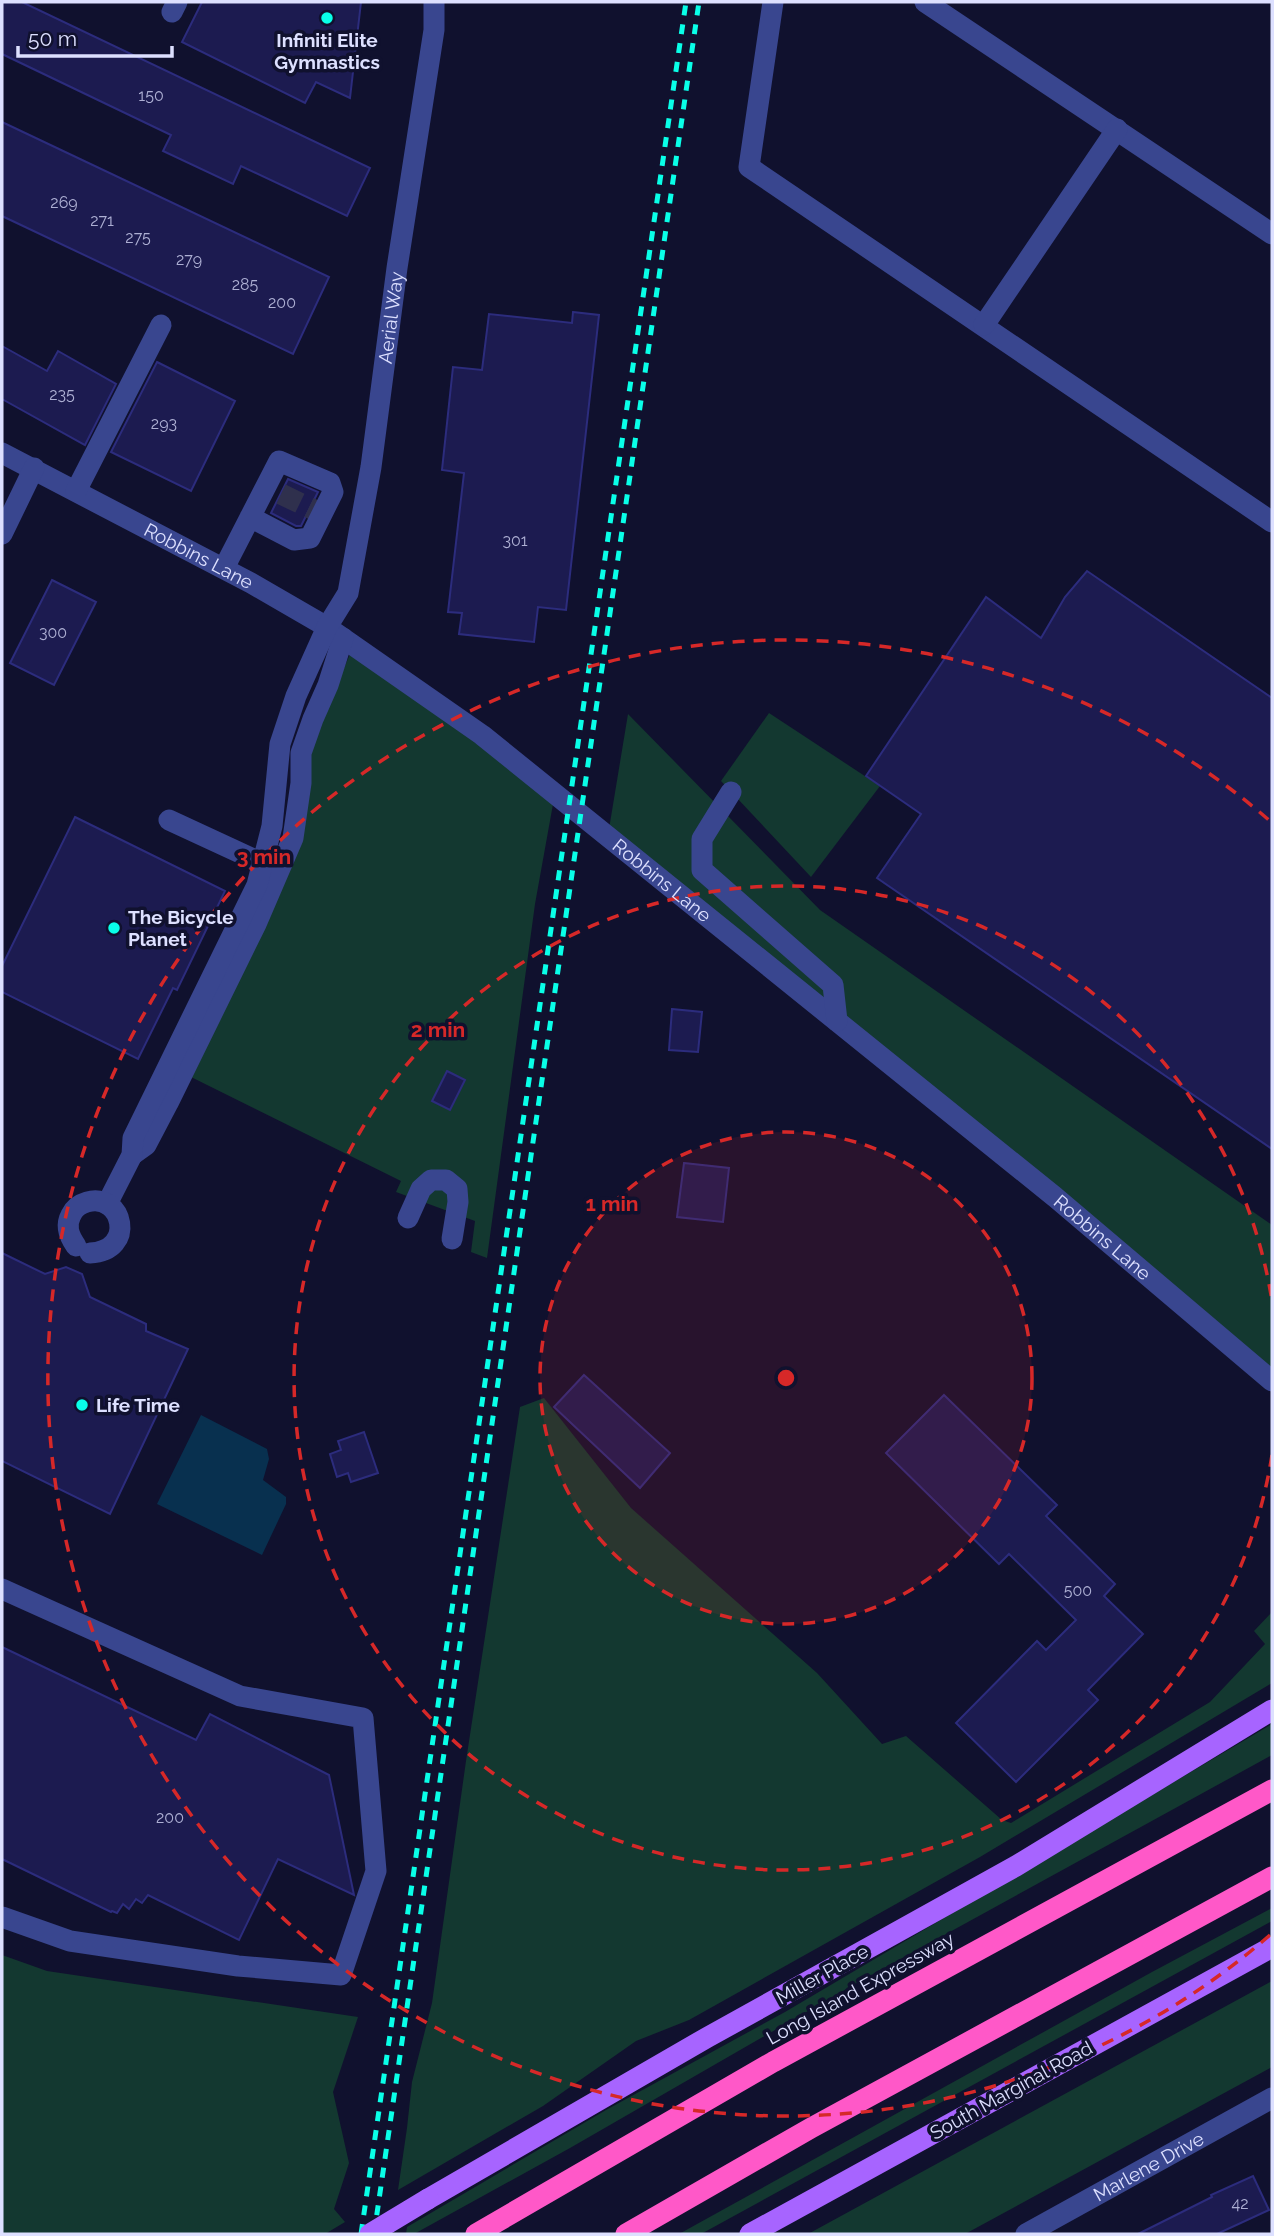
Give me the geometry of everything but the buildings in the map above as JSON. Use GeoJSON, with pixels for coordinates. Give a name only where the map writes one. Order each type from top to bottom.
{"type":"FeatureCollection","features":[{"type":"Feature","properties":{"kind":"highway","name":"Long Island Expressway"},"geometry":{"type":"LineString","coordinates":[[476,2234],[785,2055],[1272,1790]]}},
{"type":"Feature","properties":{"kind":"highway"},"geometry":{"type":"LineString","coordinates":[[626,2234],[811,2128],[1272,1877]]}},
{"type":"Feature","properties":{"kind":"main road","name":"Miller Place"},"geometry":{"type":"LineString","coordinates":[[370,2234],[708,2037],[1016,1866],[1272,1710]]}},
{"type":"Feature","properties":{"kind":"main road","name":"South Marginal Road"},"geometry":{"type":"LineString","coordinates":[[750,2234],[1272,1947]]}},
{"type":"Feature","properties":{"kind":"street","name":"Aerial Way"},"geometry":{"type":"LineString","coordinates":[[335,633],[348,593],[365,498],[434,30],[434,2]]}},
{"type":"Feature","properties":{"kind":"street"},"geometry":{"type":"LineString","coordinates":[[773,2],[749,167],[1272,522]]}},
{"type":"Feature","properties":{"kind":"street"},"geometry":{"type":"LineString","coordinates":[[925,2],[1272,234]]}},
{"type":"Feature","properties":{"kind":"street"},"geometry":{"type":"LineString","coordinates":[[984,325],[1117,129]]}},
{"type":"Feature","properties":{"kind":"street"},"geometry":{"type":"LineString","coordinates":[[76,491],[161,325]]}},
{"type":"Feature","properties":{"kind":"street","name":"Robbins Lane"},"geometry":{"type":"LineString","coordinates":[[2,453],[224,568],[335,633],[482,735],[1055,1197],[1272,1381]]}},
{"type":"Feature","properties":{"kind":"street"},"geometry":{"type":"LineString","coordinates":[[224,568],[250,517],[273,490],[279,461],[330,483],[332,492],[319,512],[310,538],[294,540],[250,517]]}},
{"type":"Feature","properties":{"kind":"street"},"geometry":{"type":"LineString","coordinates":[[2,534],[34,468]]}},
{"type":"Feature","properties":{"kind":"street"},"geometry":{"type":"LineString","coordinates":[[332,492],[365,498]]}},
{"type":"Feature","properties":{"kind":"street"},"geometry":{"type":"LineString","coordinates":[[107,1204],[132,1155],[133,1138],[257,885],[272,826],[280,744],[296,696],[335,633]]}},
{"type":"Feature","properties":{"kind":"street"},"geometry":{"type":"LineString","coordinates":[[132,1155],[146,1145],[173,1092],[256,924],[293,838],[301,783],[301,753],[328,685],[335,633]]}},
{"type":"Feature","properties":{"kind":"street"},"geometry":{"type":"LineString","coordinates":[[731,792],[702,839],[702,870],[833,985],[837,1021]]}},
{"type":"Feature","properties":{"kind":"street"},"geometry":{"type":"LineString","coordinates":[[169,820],[262,863]]}},
{"type":"Feature","properties":{"kind":"street"},"geometry":{"type":"LineString","coordinates":[[408,1218],[421,1189],[431,1180],[446,1180],[457,1189],[458,1202],[452,1239]]}},
{"type":"Feature","properties":{"kind":"street"},"geometry":{"type":"LineString","coordinates":[[91,1201],[107,1204],[118,1216],[120,1232],[112,1246],[100,1252],[83,1249],[71,1239],[68,1225],[72,1212],[83,1203],[91,1201]]}},
{"type":"Feature","properties":{"kind":"street"},"geometry":{"type":"LineString","coordinates":[[2,1589],[240,1696],[363,1718],[376,1871],[341,1975],[237,1966],[70,1941],[2,1917]]}},
{"type":"Feature","properties":{"kind":"street","name":"Marlene Drive"},"geometry":{"type":"LineString","coordinates":[[1026,2234],[1272,2098]]}},
{"type":"Feature","properties":{"kind":"green space"},"geometry":{"type":"Polygon","coordinates":[[[353,647],[555,793],[535,904],[487,1258],[471,1252],[475,1221],[396,1192],[401,1181],[189,1076],[300,843],[309,750],[353,647]]]}},
{"type":"Feature","properties":{"kind":"green space"},"geometry":{"type":"Polygon","coordinates":[[[769,713],[880,786],[811,877],[721,781],[769,713]]]}},
{"type":"Feature","properties":{"kind":"green space"},"geometry":{"type":"Polygon","coordinates":[[[628,714],[820,910],[1272,1225],[1272,1376],[608,835],[628,714]]]}},
{"type":"Feature","properties":{"kind":"green space"},"geometry":{"type":"Polygon","coordinates":[[[544,1398],[631,1508],[817,1673],[882,1744],[906,1736],[1002,1820],[1011,1823],[1210,1702],[1265,1644],[1254,1631],[1272,1612],[1272,1683],[980,1857],[689,2020],[636,2041],[543,2106],[398,2190],[412,2082],[432,2003],[520,1407],[544,1398]]]}},
{"type":"Feature","properties":{"kind":"green space"},"geometry":{"type":"Polygon","coordinates":[[[1272,1724],[1272,1755],[855,1984],[570,2148],[414,2234],[406,2234],[407,2227],[606,2110],[785,2012],[1272,1724]]]}},
{"type":"Feature","properties":{"kind":"green space"},"geometry":{"type":"Polygon","coordinates":[[[1272,1908],[1272,1921],[701,2234],[679,2234],[1152,1972],[1272,1908]]]}},
{"type":"Feature","properties":{"kind":"green space"},"geometry":{"type":"Polygon","coordinates":[[[2,1955],[47,1971],[358,2017],[333,2092],[349,2163],[334,2209],[345,2222],[325,2234],[2,2234],[2,1955]]]}},
{"type":"Feature","properties":{"kind":"green space"},"geometry":{"type":"Polygon","coordinates":[[[1272,1981],[1272,2067],[965,2234],[808,2234],[1272,1981]]]}},
{"type":"Feature","properties":{"kind":"water"},"geometry":{"type":"Polygon","coordinates":[[[201,1415],[267,1449],[269,1459],[263,1480],[286,1497],[286,1504],[262,1555],[157,1504],[201,1415]]]}},
{"type":"Feature","properties":{"kind":"tunnel"},"geometry":{"type":"LineString","coordinates":[[281,494],[316,511]]}},
{"type":"Feature","properties":{"kind":"railway"},"geometry":{"type":"LineString","coordinates":[[361,2234],[686,2]]}},
{"type":"Feature","properties":{"kind":"railway"},"geometry":{"type":"LineString","coordinates":[[374,2234],[699,2]]}},
{"type":"Feature","properties":{"kind":"place","name":"Infiniti Elite Gymnastics"},"geometry":{"type":"Point","coordinates":[327,18]}},
{"type":"Feature","properties":{"kind":"place","name":"The Bicycle Planet"},"geometry":{"type":"Point","coordinates":[114,928]}},
{"type":"Feature","properties":{"kind":"place","name":"Life Time"},"geometry":{"type":"Point","coordinates":[82,1405]}}]}
